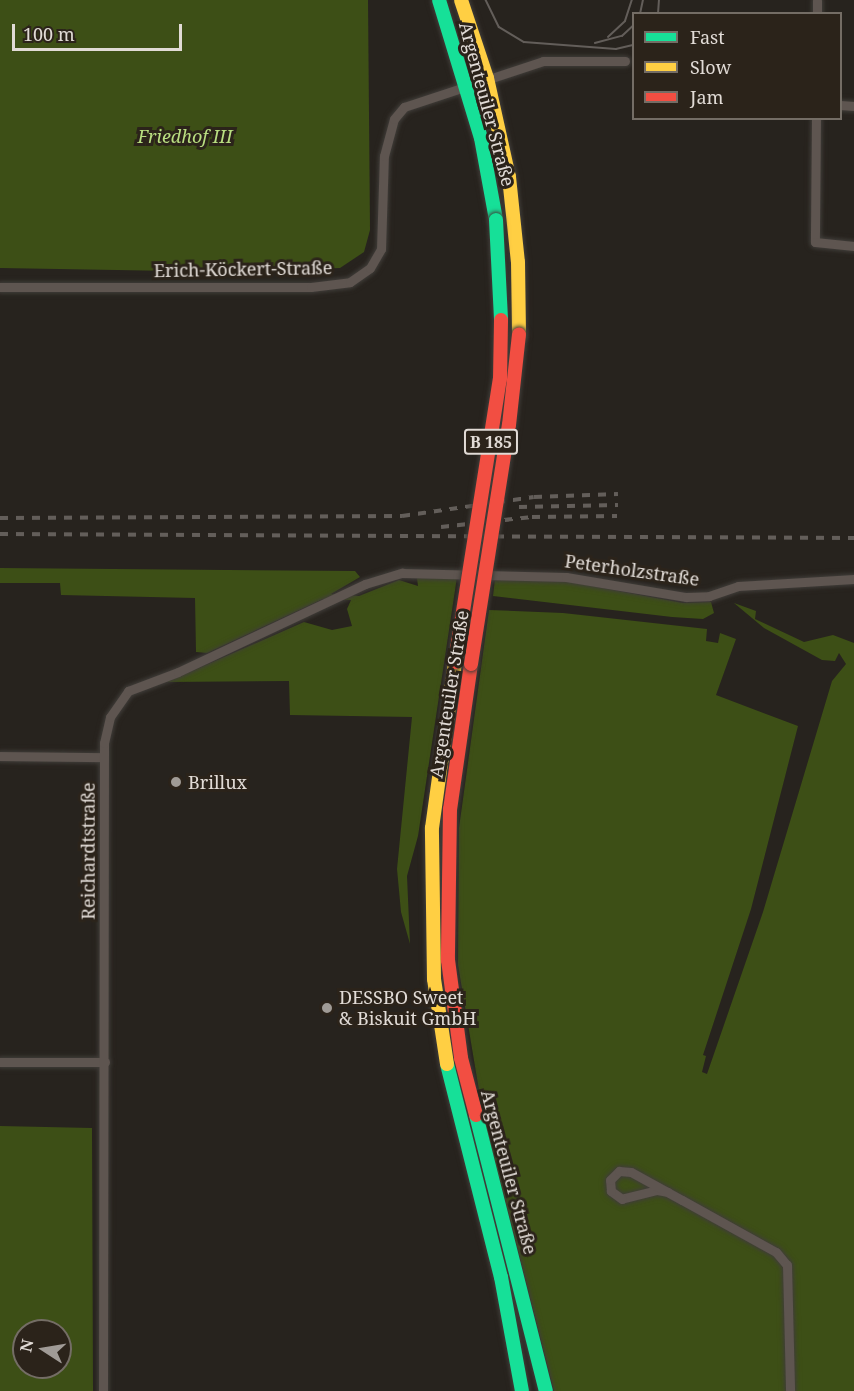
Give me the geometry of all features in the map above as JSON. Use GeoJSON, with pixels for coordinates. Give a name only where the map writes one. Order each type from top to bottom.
{"type":"FeatureCollection","features":[{"type":"Feature","properties":{"kind":"main road","name":"Argenteuiler Straße"},"geometry":{"type":"LineString","coordinates":[[440,0],[489,171],[496,220],[501,290],[500,378],[455,662],[432,828],[430,914],[434,979],[450,1085],[506,1296],[522,1391]]}},
{"type":"Feature","properties":{"kind":"main road","name":"Argenteuiler Straße"},"geometry":{"type":"LineString","coordinates":[[461,0],[487,78],[515,218],[519,297],[516,375],[450,809],[448,960],[461,1058],[546,1391]]}},
{"type":"Feature","properties":{"kind":"street","name":"Erich-Köckert-Straße"},"geometry":{"type":"LineString","coordinates":[[0,287],[311,287],[350,282],[370,268],[381,249],[384,156],[394,119],[413,103],[543,61],[625,61]]}},
{"type":"Feature","properties":{"kind":"street"},"geometry":{"type":"LineString","coordinates":[[816,120],[815,242],[854,246]]}},
{"type":"Feature","properties":{"kind":"street","name":"Reichardtstraße"},"geometry":{"type":"LineString","coordinates":[[103,1391],[104,757],[110,717],[128,691],[178,672],[378,579],[419,572],[476,573]]}},
{"type":"Feature","properties":{"kind":"street","name":"Peterholzstraße"},"geometry":{"type":"LineString","coordinates":[[476,573],[591,579],[686,597],[709,596],[738,586],[854,579]]}},
{"type":"Feature","properties":{"kind":"street"},"geometry":{"type":"LineString","coordinates":[[0,756],[104,757]]}},
{"type":"Feature","properties":{"kind":"street"},"geometry":{"type":"LineString","coordinates":[[0,1062],[105,1062]]}},
{"type":"Feature","properties":{"kind":"street"},"geometry":{"type":"LineString","coordinates":[[668,1192],[657,1190],[622,1198],[611,1191],[610,1180],[625,1170],[668,1192],[776,1252],[787,1265],[790,1391]]}},
{"type":"Feature","properties":{"kind":"green space","name":"Friedhof III"},"geometry":{"type":"Polygon","coordinates":[[[0,0],[368,0],[370,230],[364,252],[340,268],[232,272],[0,268],[0,0]]]}},
{"type":"Feature","properties":{"kind":"green space"},"geometry":{"type":"Polygon","coordinates":[[[0,568],[355,571],[360,577],[331,594],[359,596],[399,580],[418,586],[417,578],[457,577],[418,836],[407,876],[410,944],[401,912],[397,869],[412,717],[290,715],[289,681],[167,682],[304,622],[332,630],[352,626],[347,609],[351,600],[323,599],[207,653],[196,652],[195,598],[61,595],[60,583],[0,583],[0,568]]]}},
{"type":"Feature","properties":{"kind":"green space"},"geometry":{"type":"Polygon","coordinates":[[[495,579],[570,582],[683,603],[711,602],[714,613],[703,619],[672,617],[493,596],[495,579]]]}},
{"type":"Feature","properties":{"kind":"green space"},"geometry":{"type":"Polygon","coordinates":[[[734,603],[756,611],[755,619],[804,642],[833,635],[854,643],[854,1391],[554,1391],[483,1114],[458,965],[459,828],[489,610],[563,613],[707,629],[706,641],[718,643],[720,633],[736,639],[716,695],[798,726],[751,909],[703,1055],[706,1056],[702,1072],[707,1074],[763,912],[832,681],[846,664],[839,653],[835,661],[822,660],[764,628],[734,603]]]}},
{"type":"Feature","properties":{"kind":"green space"},"geometry":{"type":"Polygon","coordinates":[[[0,1126],[92,1128],[93,1391],[0,1391],[0,1126]]]}},
{"type":"Feature","properties":{"kind":"tram line"},"geometry":{"type":"LineString","coordinates":[[486,0],[499,27],[524,42],[616,49],[632,45]]}},
{"type":"Feature","properties":{"kind":"tram line"},"geometry":{"type":"LineString","coordinates":[[608,37],[625,21],[632,0]]}},
{"type":"Feature","properties":{"kind":"tram line"},"geometry":{"type":"LineString","coordinates":[[640,12],[643,0]]}},
{"type":"Feature","properties":{"kind":"tram line"},"geometry":{"type":"LineString","coordinates":[[658,12],[659,0]]}},
{"type":"Feature","properties":{"kind":"tram line"},"geometry":{"type":"LineString","coordinates":[[595,43],[622,36],[632,27]]}},
{"type":"Feature","properties":{"kind":"railway"},"geometry":{"type":"LineString","coordinates":[[0,518],[402,516],[534,497],[618,494]]}},
{"type":"Feature","properties":{"kind":"railway"},"geometry":{"type":"LineString","coordinates":[[519,507],[618,505]]}},
{"type":"Feature","properties":{"kind":"railway"},"geometry":{"type":"LineString","coordinates":[[441,527],[532,517],[617,516]]}},
{"type":"Feature","properties":{"kind":"railway"},"geometry":{"type":"LineString","coordinates":[[0,534],[854,538]]}},
{"type":"Feature","properties":{"kind":"traffic: fast"},"geometry":{"type":"LineString","coordinates":[[439,0],[481,138],[496,220]]}},
{"type":"Feature","properties":{"kind":"traffic: fast"},"geometry":{"type":"LineString","coordinates":[[496,220],[501,320]]}},
{"type":"Feature","properties":{"kind":"traffic: fast"},"geometry":{"type":"LineString","coordinates":[[447,1064],[501,1277],[522,1391]]}},
{"type":"Feature","properties":{"kind":"traffic: fast"},"geometry":{"type":"LineString","coordinates":[[476,1115],[546,1391]]}},
{"type":"Feature","properties":{"kind":"traffic: slow"},"geometry":{"type":"LineString","coordinates":[[461,0],[487,78],[509,177],[518,262],[519,335]]}},
{"type":"Feature","properties":{"kind":"traffic: slow"},"geometry":{"type":"LineString","coordinates":[[447,1064],[434,979],[432,828],[455,662]]}},
{"type":"Feature","properties":{"kind":"traffic: jam"},"geometry":{"type":"LineString","coordinates":[[455,662],[500,379],[501,320]]}},
{"type":"Feature","properties":{"kind":"traffic: jam"},"geometry":{"type":"LineString","coordinates":[[471,664],[509,425],[519,335]]}},
{"type":"Feature","properties":{"kind":"traffic: jam"},"geometry":{"type":"LineString","coordinates":[[471,664],[450,809],[448,960],[461,1058],[476,1115]]}},
{"type":"Feature","properties":{"kind":"place","name":"Brillux"},"geometry":{"type":"Point","coordinates":[176,782]}},
{"type":"Feature","properties":{"kind":"place","name":"DESSBO Sweet & Biskuit GmbH"},"geometry":{"type":"Point","coordinates":[327,1008]}}]}
